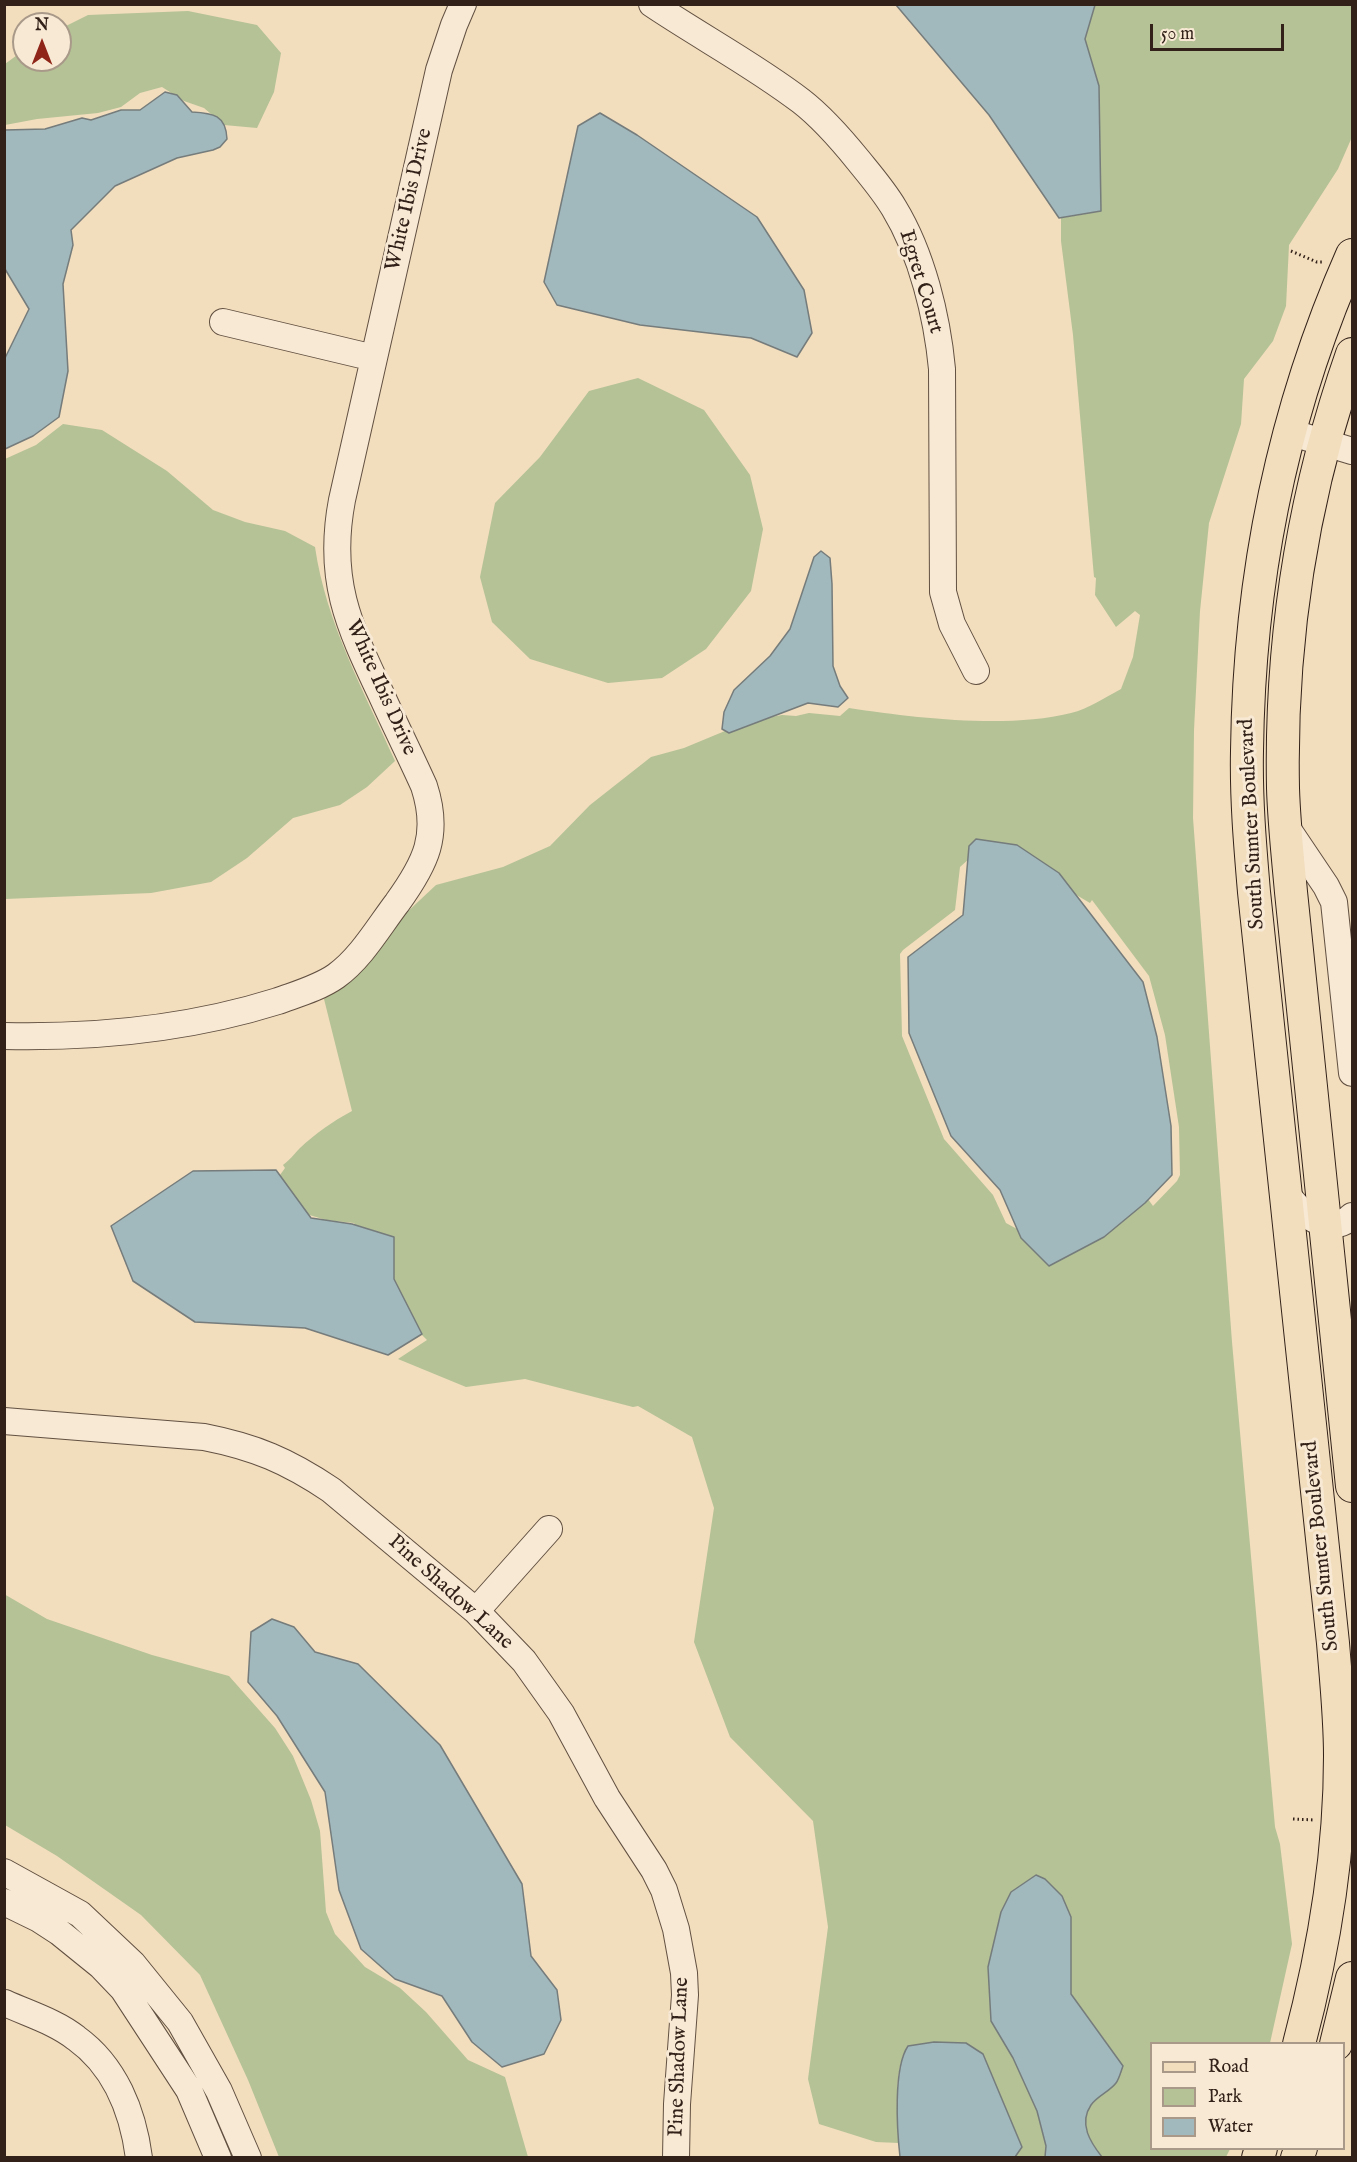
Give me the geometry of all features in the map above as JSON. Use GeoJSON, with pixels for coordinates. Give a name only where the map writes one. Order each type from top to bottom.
{"type":"FeatureCollection","features":[{"type":"Feature","properties":{"kind":"main road","name":"South Sumter Boulevard"},"geometry":{"type":"LineString","coordinates":[[1299,2042],[1344,1856],[1340,1756],[1337,1694],[1254,892],[1247,753],[1250,660],[1268,522],[1289,432],[1317,345],[1349,262]]}},
{"type":"Feature","properties":{"kind":"main road","name":"South Sumter Boulevard"},"geometry":{"type":"LineString","coordinates":[[1353,354],[1339,447],[1304,531],[1289,630],[1283,737],[1285,824],[1338,1220],[1353,1486]]}},
{"type":"Feature","properties":{"kind":"main road"},"geometry":{"type":"LineString","coordinates":[[1336,2042],[1353,1978]]}},
{"type":"Feature","properties":{"kind":"street","name":"White Ibis Drive"},"geometry":{"type":"LineString","coordinates":[[4,1036],[74,1036],[156,1028],[265,1005],[315,987],[334,978],[351,962],[419,870],[426,856],[431,826],[428,800],[424,786],[351,628],[341,593],[337,564],[338,523],[439,70],[463,4]]}},
{"type":"Feature","properties":{"kind":"street","name":"Egret Court"},"geometry":{"type":"LineString","coordinates":[[652,4],[773,82],[817,114],[830,126],[882,190],[904,226],[926,288],[940,348],[943,592],[952,624],[976,670]]}},
{"type":"Feature","properties":{"kind":"street"},"geometry":{"type":"LineString","coordinates":[[223,322],[374,357]]}},
{"type":"Feature","properties":{"kind":"street"},"geometry":{"type":"LineString","coordinates":[[1289,432],[1339,447]]}},
{"type":"Feature","properties":{"kind":"street","name":"South Sumter Boulevard"},"geometry":{"type":"LineString","coordinates":[[1285,824],[1334,902],[1353,1073]]}},
{"type":"Feature","properties":{"kind":"street"},"geometry":{"type":"LineString","coordinates":[[1285,1190],[1298,1208],[1338,1220]]}},
{"type":"Feature","properties":{"kind":"street","name":"Pine Shadow Lane"},"geometry":{"type":"LineString","coordinates":[[4,1421],[204,1437],[239,1444],[277,1458],[306,1473],[331,1490],[476,1611],[505,1640],[543,1685],[575,1737],[607,1798],[647,1856],[664,1890],[681,1951],[685,1984],[676,2157]]}},
{"type":"Feature","properties":{"kind":"street"},"geometry":{"type":"LineString","coordinates":[[476,1611],[549,1529]]}},
{"type":"Feature","properties":{"kind":"street"},"geometry":{"type":"LineString","coordinates":[[4,1872],[80,1914],[133,1964],[180,2022],[219,2091],[248,2157]]}},
{"type":"Feature","properties":{"kind":"street"},"geometry":{"type":"LineString","coordinates":[[4,1902],[39,1919],[59,1932],[101,1966],[123,1989],[189,2090],[218,2157]]}},
{"type":"Feature","properties":{"kind":"street"},"geometry":{"type":"LineString","coordinates":[[5,2004],[61,2028],[92,2050],[126,2101],[140,2157]]}},
{"type":"Feature","properties":{"kind":"path"},"geometry":{"type":"LineString","coordinates":[[1291,251],[1317,262],[1349,262]]}},
{"type":"Feature","properties":{"kind":"green space"},"geometry":{"type":"Polygon","coordinates":[[[1095,5],[1352,5],[1352,137],[1338,169],[1289,245],[1286,306],[1273,341],[1244,379],[1241,424],[1209,523],[1200,611],[1194,730],[1193,818],[1232,1342],[1275,1827],[1280,1844],[1292,1944],[1270,2042],[1150,2042],[1150,2150],[1230,2150],[1226,2157],[1102,2157],[1087,2132],[1087,2112],[1120,2062],[1086,2014],[1070,2002],[1036,1875],[1011,1892],[1001,1912],[988,1967],[991,2021],[1013,2058],[1037,2111],[1046,2146],[1045,2157],[1015,2157],[1022,2147],[983,2054],[966,2043],[934,2042],[908,2046],[903,2055],[898,2079],[899,2143],[876,2142],[819,2124],[808,2079],[828,1927],[813,1821],[730,1737],[694,1642],[714,1508],[692,1437],[638,1406],[633,1407],[525,1379],[466,1387],[398,1359],[427,1340],[414,1327],[354,1223],[326,1220],[293,1210],[280,1175],[285,1168],[283,1165],[300,1148],[331,1123],[352,1111],[324,999],[356,960],[436,885],[503,867],[550,846],[590,805],[651,757],[684,748],[749,721],[782,715],[796,716],[809,713],[840,716],[849,708],[961,720],[1046,718],[1077,711],[1121,689],[1133,657],[1140,615],[1135,611],[1116,627],[1095,595],[1096,578],[1094,577],[1073,335],[1061,241],[1061,218],[1085,214],[1099,87],[1085,39],[1095,5]],[[980,849],[960,867],[955,910],[900,954],[902,1036],[944,1139],[993,1195],[1006,1223],[1017,1229],[1148,1199],[1153,1206],[1180,1175],[1179,1127],[1165,1035],[1149,976],[1092,900],[1090,903],[980,849]]]}},
{"type":"Feature","properties":{"kind":"green space"},"geometry":{"type":"Polygon","coordinates":[[[188,11],[257,25],[281,53],[274,92],[257,128],[224,125],[204,108],[184,101],[162,87],[140,93],[121,107],[98,113],[37,119],[5,125],[5,64],[12,59],[12,72],[72,72],[72,23],[88,15],[188,11]]]}},
{"type":"Feature","properties":{"kind":"green space"},"geometry":{"type":"Polygon","coordinates":[[[638,378],[704,410],[750,475],[763,529],[751,591],[706,649],[662,678],[608,683],[530,659],[492,622],[480,577],[495,503],[540,457],[589,391],[638,378]]]}},
{"type":"Feature","properties":{"kind":"green space"},"geometry":{"type":"Polygon","coordinates":[[[63,424],[102,430],[167,471],[213,510],[245,522],[285,531],[315,547],[320,575],[337,630],[395,761],[367,787],[340,805],[293,818],[247,858],[211,882],[151,893],[5,899],[5,459],[36,445],[63,424]]]}},
{"type":"Feature","properties":{"kind":"green space"},"geometry":{"type":"Polygon","coordinates":[[[4,1594],[47,1619],[152,1655],[229,1676],[275,1728],[293,1756],[311,1800],[320,1831],[326,1912],[335,1934],[365,1967],[400,1988],[426,2012],[468,2060],[505,2077],[528,2157],[279,2157],[248,2080],[200,1975],[141,1915],[57,1856],[5,1825],[4,1594]]]}},
{"type":"Feature","properties":{"kind":"water"},"geometry":{"type":"Polygon","coordinates":[[[896,5],[1095,5],[1085,39],[1099,86],[1101,211],[1059,218],[989,115],[896,5]]]}},
{"type":"Feature","properties":{"kind":"water"},"geometry":{"type":"Polygon","coordinates":[[[165,92],[177,95],[192,112],[206,113],[221,120],[227,139],[220,147],[213,150],[177,158],[115,186],[71,230],[73,245],[63,284],[68,371],[59,417],[33,436],[5,449],[5,358],[29,309],[5,269],[5,130],[45,129],[82,118],[91,120],[121,110],[140,110],[165,92]]]}},
{"type":"Feature","properties":{"kind":"water"},"geometry":{"type":"Polygon","coordinates":[[[600,113],[637,135],[757,217],[804,290],[812,333],[797,357],[751,338],[640,325],[557,305],[544,282],[578,126],[600,113]]]}},
{"type":"Feature","properties":{"kind":"water"},"geometry":{"type":"Polygon","coordinates":[[[821,551],[830,558],[833,666],[840,686],[848,698],[838,707],[808,703],[729,733],[722,729],[724,712],[734,690],[770,656],[790,629],[814,557],[821,551]]]}},
{"type":"Feature","properties":{"kind":"water"},"geometry":{"type":"Polygon","coordinates":[[[976,839],[1017,845],[1059,873],[1143,982],[1157,1037],[1171,1126],[1172,1175],[1145,1203],[1104,1237],[1049,1266],[1021,1238],[1000,1190],[951,1136],[909,1033],[908,957],[963,915],[969,846],[976,839]]]}},
{"type":"Feature","properties":{"kind":"water"},"geometry":{"type":"Polygon","coordinates":[[[276,1170],[311,1218],[352,1224],[394,1237],[394,1279],[422,1334],[388,1355],[305,1328],[195,1322],[133,1281],[111,1226],[193,1171],[276,1170]]]}},
{"type":"Feature","properties":{"kind":"water"},"geometry":{"type":"Polygon","coordinates":[[[272,1619],[294,1627],[315,1652],[358,1664],[440,1745],[522,1884],[531,1956],[557,1990],[561,2020],[544,2054],[502,2067],[472,2042],[442,1996],[395,1979],[361,1949],[339,1890],[325,1792],[277,1716],[248,1682],[251,1632],[272,1619]]]}},
{"type":"Feature","properties":{"kind":"water"},"geometry":{"type":"Polygon","coordinates":[[[1036,1875],[1045,1879],[1062,1896],[1071,1917],[1071,1994],[1123,2066],[1116,2083],[1091,2105],[1087,2112],[1088,2133],[1102,2157],[1045,2157],[1046,2146],[1037,2111],[1013,2058],[991,2021],[988,1967],[1001,1912],[1011,1892],[1036,1875]]]}},
{"type":"Feature","properties":{"kind":"water"},"geometry":{"type":"Polygon","coordinates":[[[934,2042],[966,2043],[983,2054],[1022,2147],[1015,2157],[900,2157],[897,2100],[903,2056],[908,2046],[934,2042]]]}}]}
